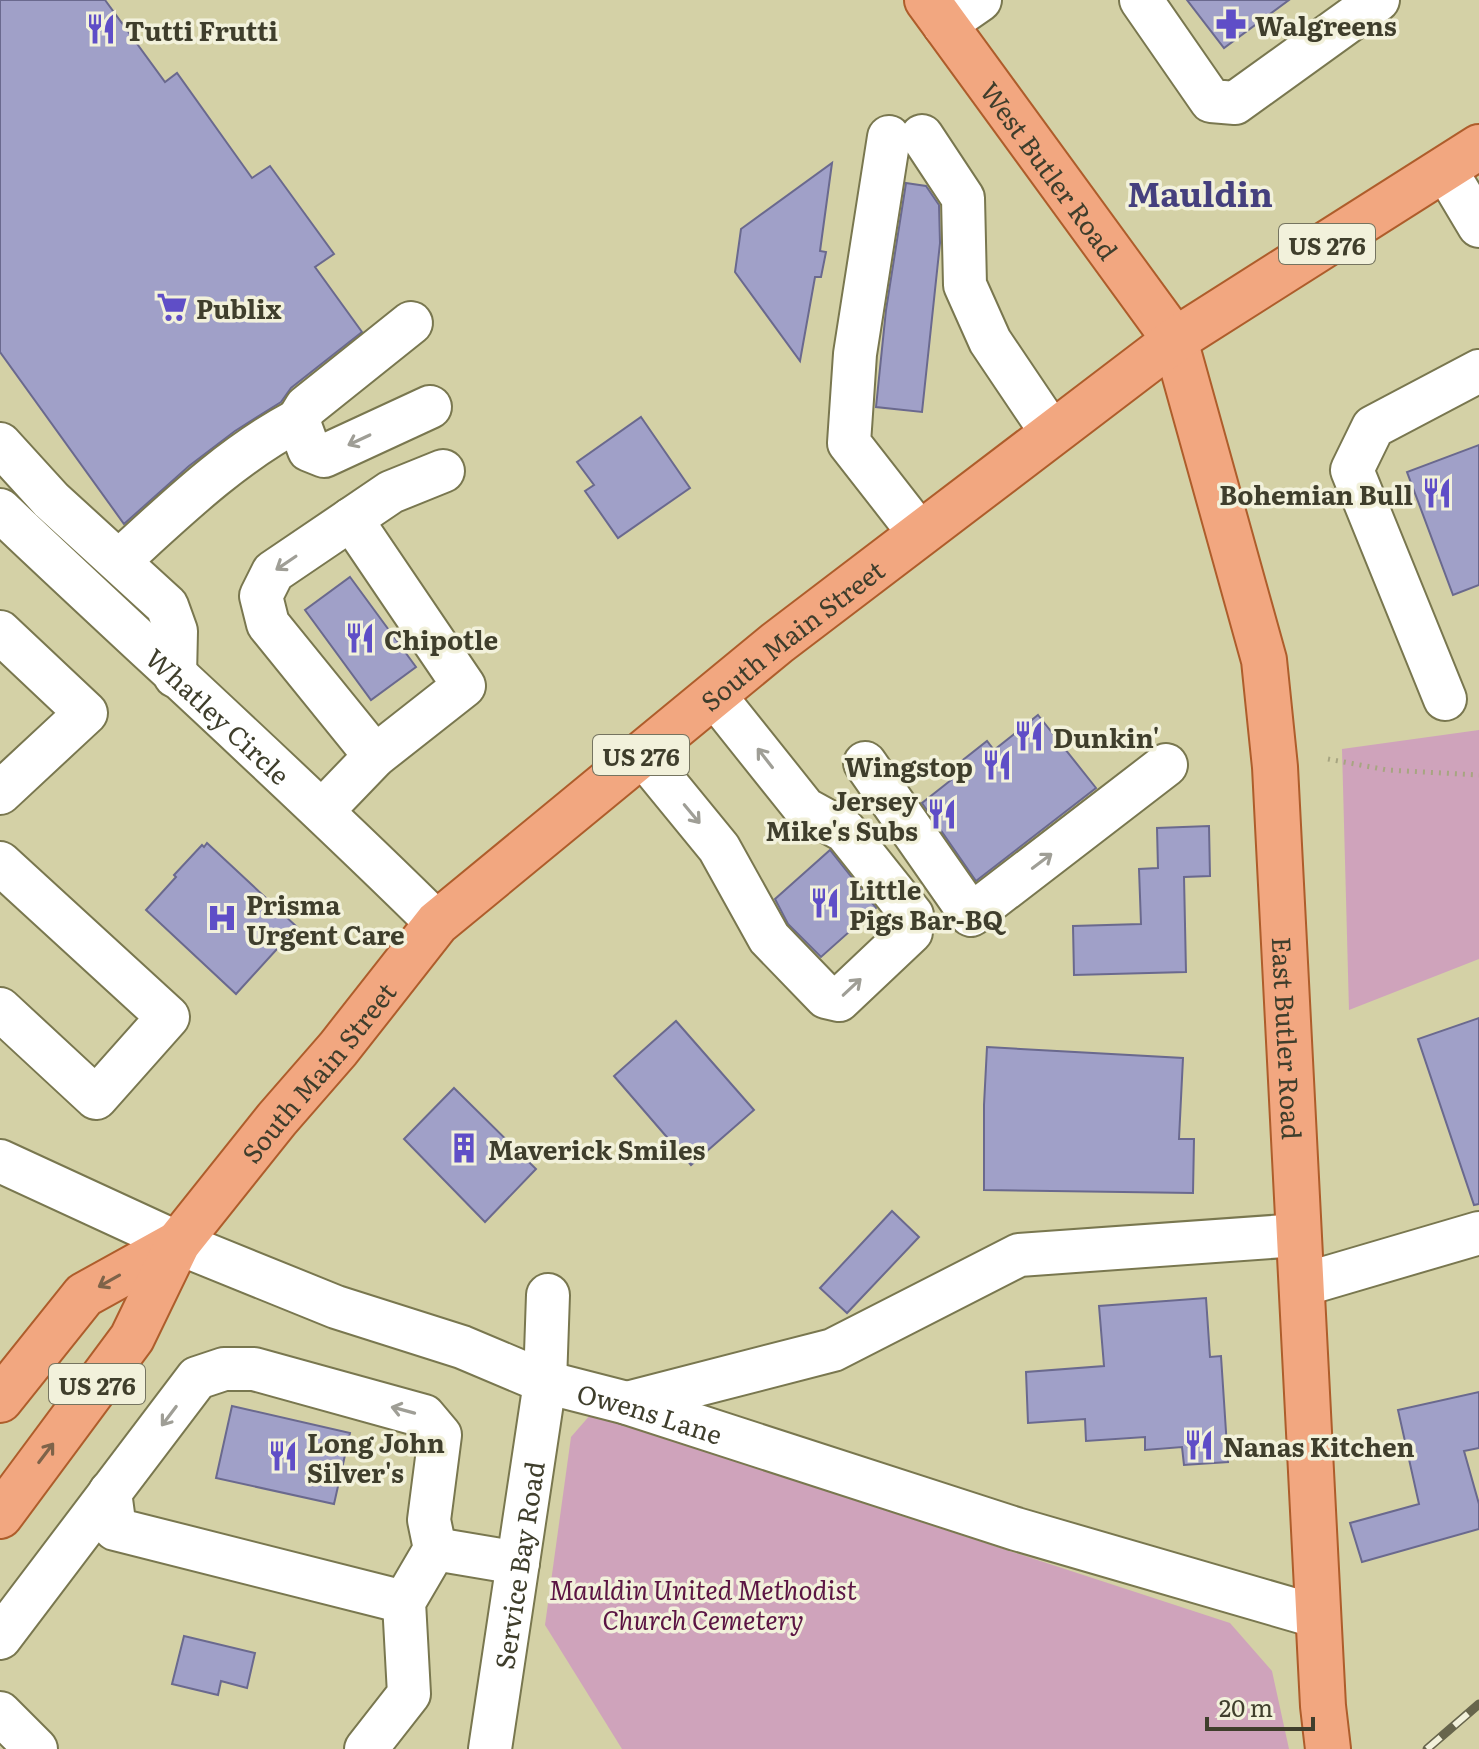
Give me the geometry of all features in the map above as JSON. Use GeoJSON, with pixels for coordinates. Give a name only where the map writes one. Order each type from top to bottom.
{"type":"FeatureCollection","features":[{"type":"Feature","properties":{"kind":"main road","name":"West Butler Road"},"geometry":{"type":"LineString","coordinates":[[935,12],[1175,340]]}},
{"type":"Feature","properties":{"kind":"main road","name":"US 276"},"geometry":{"type":"LineString","coordinates":[[1175,340],[1462,158]]}},
{"type":"Feature","properties":{"kind":"main road","name":"South Main Street"},"geometry":{"type":"LineString","coordinates":[[0,1516],[132,1338],[178,1243],[437,923],[777,643],[1175,340]]}},
{"type":"Feature","properties":{"kind":"main road","name":"East Butler Road"},"geometry":{"type":"LineString","coordinates":[[1175,340],[1264,660],[1275,767],[1323,1706],[1328,1749]]}},
{"type":"Feature","properties":{"kind":"main road","name":"South Main Street"},"geometry":{"type":"LineString","coordinates":[[0,1400],[84,1295],[178,1243]]}},
{"type":"Feature","properties":{"kind":"street"},"geometry":{"type":"LineString","coordinates":[[935,12],[980,0]]}},
{"type":"Feature","properties":{"kind":"street"},"geometry":{"type":"LineString","coordinates":[[1141,0],[1211,101],[1235,103],[1378,0]]}},
{"type":"Feature","properties":{"kind":"street"},"geometry":{"type":"LineString","coordinates":[[920,534],[849,443],[855,354],[906,137],[963,198],[965,285],[990,341],[1052,433]]}},
{"type":"Feature","properties":{"kind":"street"},"geometry":{"type":"LineString","coordinates":[[1462,158],[1479,226]]}},
{"type":"Feature","properties":{"kind":"street"},"geometry":{"type":"LineString","coordinates":[[119,561],[219,472],[262,439],[298,420],[306,407],[411,323]]}},
{"type":"Feature","properties":{"kind":"street"},"geometry":{"type":"LineString","coordinates":[[1445,699],[1352,470],[1373,427],[1479,371]]}},
{"type":"Feature","properties":{"kind":"street"},"geometry":{"type":"LineString","coordinates":[[298,420],[309,450],[324,456],[430,407]]}},
{"type":"Feature","properties":{"kind":"street"},"geometry":{"type":"LineString","coordinates":[[0,445],[51,500],[167,606],[176,631],[175,676]]}},
{"type":"Feature","properties":{"kind":"street"},"geometry":{"type":"LineString","coordinates":[[375,756],[268,624],[261,596],[273,572],[391,492],[443,471]]}},
{"type":"Feature","properties":{"kind":"street","name":"Whatley Circle"},"geometry":{"type":"LineString","coordinates":[[0,510],[175,676],[323,810],[437,923]]}},
{"type":"Feature","properties":{"kind":"street"},"geometry":{"type":"LineString","coordinates":[[323,810],[375,756],[464,686],[351,519]]}},
{"type":"Feature","properties":{"kind":"street"},"geometry":{"type":"LineString","coordinates":[[0,632],[86,713],[0,793]]}},
{"type":"Feature","properties":{"kind":"street"},"geometry":{"type":"LineString","coordinates":[[642,754],[719,848],[769,938],[826,997],[839,1000],[911,932],[912,915],[845,831],[805,809],[714,695]]}},
{"type":"Feature","properties":{"kind":"street"},"geometry":{"type":"LineString","coordinates":[[865,763],[971,915],[1166,765]]}},
{"type":"Feature","properties":{"kind":"street"},"geometry":{"type":"LineString","coordinates":[[0,863],[168,1017],[96,1098],[0,1009]]}},
{"type":"Feature","properties":{"kind":"street","name":"Owens Lane"},"geometry":{"type":"LineString","coordinates":[[0,1161],[178,1243],[336,1307],[462,1347],[545,1382],[627,1403],[1016,1529],[1319,1617]]}},
{"type":"Feature","properties":{"kind":"street"},"geometry":{"type":"LineString","coordinates":[[1302,1285],[1479,1233]]}},
{"type":"Feature","properties":{"kind":"street"},"geometry":{"type":"LineString","coordinates":[[627,1403],[833,1350],[1019,1255],[1299,1235]]}},
{"type":"Feature","properties":{"kind":"street","name":"Service Bay Road"},"geometry":{"type":"LineString","coordinates":[[490,1749],[545,1382],[548,1295]]}},
{"type":"Feature","properties":{"kind":"street"},"geometry":{"type":"LineString","coordinates":[[0,1638],[197,1378],[224,1369],[254,1369],[424,1416],[440,1435],[429,1520],[435,1549],[404,1602],[409,1694],[366,1749]]}},
{"type":"Feature","properties":{"kind":"street"},"geometry":{"type":"LineString","coordinates":[[110,1492],[115,1529],[404,1602]]}},
{"type":"Feature","properties":{"kind":"street"},"geometry":{"type":"LineString","coordinates":[[435,1549],[518,1563]]}},
{"type":"Feature","properties":{"kind":"street"},"geometry":{"type":"LineString","coordinates":[[0,1713],[36,1749]]}},
{"type":"Feature","properties":{"kind":"path"},"geometry":{"type":"LineString","coordinates":[[1328,759],[1387,770],[1479,775]]}},
{"type":"Feature","properties":{"kind":"green space"},"geometry":{"type":"Polygon","coordinates":[[[1479,730],[1479,959],[1349,1010],[1342,749],[1479,730]]]}},
{"type":"Feature","properties":{"kind":"green space","name":"Mauldin United Methodist Church Cemetery"},"geometry":{"type":"Polygon","coordinates":[[[591,1414],[1230,1623],[1272,1671],[1289,1749],[622,1749],[545,1625],[571,1437],[591,1414]]]}},
{"type":"Feature","properties":{"kind":"building","name":"Publix"},"geometry":{"type":"Polygon","coordinates":[[[0,0],[105,0],[165,82],[177,73],[252,178],[270,166],[334,254],[315,267],[362,332],[291,388],[281,402],[235,431],[189,466],[124,524],[0,352],[0,0]]]}},
{"type":"Feature","properties":{"kind":"building","name":"Walgreens"},"geometry":{"type":"Polygon","coordinates":[[[1187,0],[1289,0],[1224,48],[1187,0]]]}},
{"type":"Feature","properties":{"kind":"building"},"geometry":{"type":"Polygon","coordinates":[[[832,163],[820,251],[826,252],[821,277],[815,277],[800,361],[735,272],[741,229],[832,163]]]}},
{"type":"Feature","properties":{"kind":"building"},"geometry":{"type":"Polygon","coordinates":[[[906,183],[926,186],[939,205],[940,243],[922,412],[876,407],[886,310],[906,183]]]}},
{"type":"Feature","properties":{"kind":"building"},"geometry":{"type":"Polygon","coordinates":[[[641,417],[690,488],[618,538],[585,491],[594,485],[577,462],[641,417]]]}},
{"type":"Feature","properties":{"kind":"building"},"geometry":{"type":"Polygon","coordinates":[[[1479,445],[1479,585],[1453,595],[1407,472],[1479,445]]]}},
{"type":"Feature","properties":{"kind":"building","name":"Chipotle"},"geometry":{"type":"Polygon","coordinates":[[[350,577],[416,667],[371,700],[305,610],[350,577]]]}},
{"type":"Feature","properties":{"kind":"building"},"geometry":{"type":"Polygon","coordinates":[[[1038,715],[1096,788],[976,881],[922,803],[960,773],[954,767],[987,741],[994,750],[1038,715]]]}},
{"type":"Feature","properties":{"kind":"building"},"geometry":{"type":"Polygon","coordinates":[[[1209,826],[1210,876],[1184,877],[1186,972],[1074,975],[1073,926],[1141,924],[1139,869],[1158,868],[1157,828],[1209,826]]]}},
{"type":"Feature","properties":{"kind":"building","name":"Prisma Urgent Care"},"geometry":{"type":"Polygon","coordinates":[[[207,843],[297,927],[236,994],[146,910],[176,877],[174,875],[207,843]]]}},
{"type":"Feature","properties":{"kind":"building","name":"Little Pigs Bar-BQ"},"geometry":{"type":"Polygon","coordinates":[[[830,850],[876,908],[821,957],[788,924],[775,899],[830,850]]]}},
{"type":"Feature","properties":{"kind":"building"},"geometry":{"type":"Polygon","coordinates":[[[1479,1018],[1479,1204],[1474,1205],[1418,1039],[1479,1018]]]}},
{"type":"Feature","properties":{"kind":"building"},"geometry":{"type":"Polygon","coordinates":[[[676,1021],[754,1110],[691,1165],[614,1076],[676,1021]]]}},
{"type":"Feature","properties":{"kind":"building"},"geometry":{"type":"Polygon","coordinates":[[[987,1047],[1183,1058],[1179,1139],[1194,1139],[1193,1193],[984,1190],[987,1047]]]}},
{"type":"Feature","properties":{"kind":"building","name":"Maverick Smiles"},"geometry":{"type":"Polygon","coordinates":[[[454,1088],[536,1169],[485,1222],[404,1139],[454,1088]]]}},
{"type":"Feature","properties":{"kind":"building"},"geometry":{"type":"Polygon","coordinates":[[[892,1211],[919,1237],[847,1313],[820,1288],[892,1211]]]}},
{"type":"Feature","properties":{"kind":"building"},"geometry":{"type":"Polygon","coordinates":[[[1206,1298],[1210,1357],[1221,1356],[1228,1462],[1184,1465],[1182,1447],[1145,1450],[1145,1437],[1086,1441],[1085,1419],[1028,1423],[1026,1372],[1104,1366],[1099,1306],[1206,1298]]]}},
{"type":"Feature","properties":{"kind":"building"},"geometry":{"type":"Polygon","coordinates":[[[1479,1392],[1479,1448],[1464,1451],[1479,1504],[1479,1529],[1362,1562],[1350,1523],[1419,1504],[1398,1410],[1479,1392]]]}},
{"type":"Feature","properties":{"kind":"building","name":"Long John Silver's"},"geometry":{"type":"Polygon","coordinates":[[[232,1406],[350,1433],[334,1504],[216,1478],[232,1406]]]}},
{"type":"Feature","properties":{"kind":"building"},"geometry":{"type":"Polygon","coordinates":[[[184,1636],[255,1653],[247,1688],[221,1681],[218,1695],[172,1684],[184,1636]]]}},
{"type":"Feature","properties":{"kind":"railway"},"geometry":{"type":"LineString","coordinates":[[1427,1749],[1479,1704]]}},
{"type":"Feature","properties":{"kind":"place","name":"Walgreens"},"geometry":{"type":"Point","coordinates":[1231,24]}},
{"type":"Feature","properties":{"kind":"place","name":"Tutti Frutti"},"geometry":{"type":"Point","coordinates":[101,29]}},
{"type":"Feature","properties":{"kind":"place","name":"Publix"},"geometry":{"type":"Point","coordinates":[172,307]}},
{"type":"Feature","properties":{"kind":"place","name":"Bohemian Bull"},"geometry":{"type":"Point","coordinates":[1437,493]}},
{"type":"Feature","properties":{"kind":"place","name":"Chipotle"},"geometry":{"type":"Point","coordinates":[360,638]}},
{"type":"Feature","properties":{"kind":"place","name":"Dunkin'"},"geometry":{"type":"Point","coordinates":[1029,736]}},
{"type":"Feature","properties":{"kind":"place","name":"Wingstop"},"geometry":{"type":"Point","coordinates":[997,765]}},
{"type":"Feature","properties":{"kind":"place","name":"Jersey Mike's Subs"},"geometry":{"type":"Point","coordinates":[942,814]}},
{"type":"Feature","properties":{"kind":"place","name":"Little Pigs Bar-BQ"},"geometry":{"type":"Point","coordinates":[825,903]}},
{"type":"Feature","properties":{"kind":"place","name":"Prisma Urgent Care"},"geometry":{"type":"Point","coordinates":[222,918]}},
{"type":"Feature","properties":{"kind":"place","name":"Maverick Smiles"},"geometry":{"type":"Point","coordinates":[464,1148]}},
{"type":"Feature","properties":{"kind":"place","name":"Nanas Kitchen"},"geometry":{"type":"Point","coordinates":[1199,1445]}},
{"type":"Feature","properties":{"kind":"place","name":"Long John Silver's"},"geometry":{"type":"Point","coordinates":[283,1456]}},
{"type":"Feature","properties":{"kind":"district","name":"Mauldin"},"geometry":{"type":"Point","coordinates":[1200,192]}}]}
